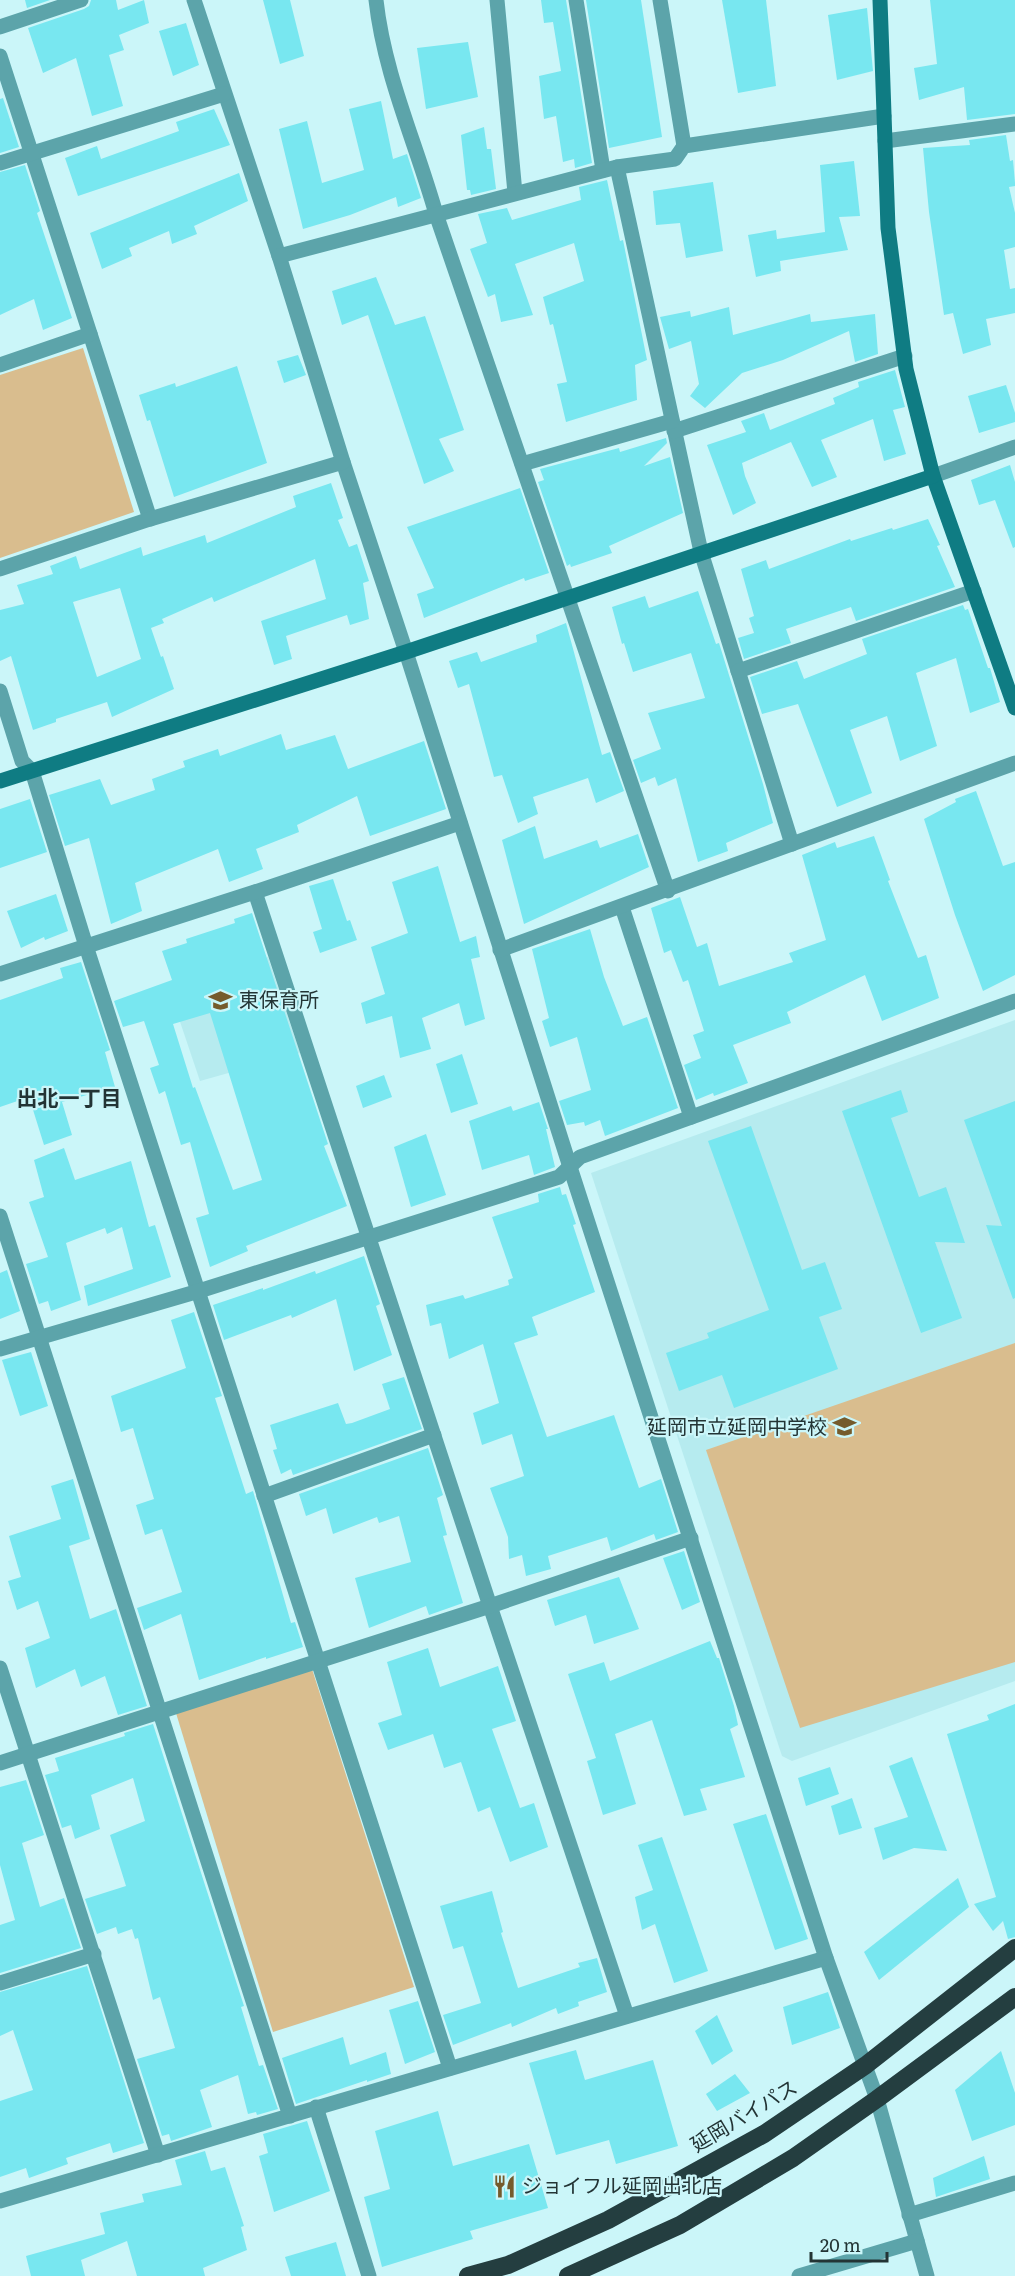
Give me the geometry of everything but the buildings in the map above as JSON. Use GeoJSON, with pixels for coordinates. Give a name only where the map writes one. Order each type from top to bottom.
{"type":"FeatureCollection","features":[{"type":"Feature","properties":{"kind":"highway","name":"延岡バイパス"},"geometry":{"type":"LineString","coordinates":[[468,2276],[508,2265],[608,2220],[764,2134],[866,2065],[1015,1948]]}},
{"type":"Feature","properties":{"kind":"highway"},"geometry":{"type":"LineString","coordinates":[[568,2276],[680,2224],[793,2158],[878,2099],[1015,1997]]}},
{"type":"Feature","properties":{"kind":"street"},"geometry":{"type":"LineString","coordinates":[[0,27],[81,0]]}},
{"type":"Feature","properties":{"kind":"street"},"geometry":{"type":"LineString","coordinates":[[194,0],[279,256],[343,462],[826,1958],[878,2099],[927,2276]]}},
{"type":"Feature","properties":{"kind":"street"},"geometry":{"type":"LineString","coordinates":[[376,0],[388,67],[422,165],[436,214],[668,891]]}},
{"type":"Feature","properties":{"kind":"street"},"geometry":{"type":"LineString","coordinates":[[497,0],[515,193]]}},
{"type":"Feature","properties":{"kind":"street"},"geometry":{"type":"LineString","coordinates":[[576,0],[610,168],[673,426],[701,552],[792,844]]}},
{"type":"Feature","properties":{"kind":"street"},"geometry":{"type":"LineString","coordinates":[[279,256],[610,168],[675,159],[684,146],[660,0]]}},
{"type":"Feature","properties":{"kind":"street"},"geometry":{"type":"LineString","coordinates":[[880,0],[888,228],[905,356],[933,476],[1015,708]]}},
{"type":"Feature","properties":{"kind":"street"},"geometry":{"type":"LineString","coordinates":[[0,56],[150,519]]}},
{"type":"Feature","properties":{"kind":"street"},"geometry":{"type":"LineString","coordinates":[[0,163],[224,94]]}},
{"type":"Feature","properties":{"kind":"street"},"geometry":{"type":"LineString","coordinates":[[684,146],[884,116]]}},
{"type":"Feature","properties":{"kind":"street"},"geometry":{"type":"LineString","coordinates":[[885,141],[1015,124]]}},
{"type":"Feature","properties":{"kind":"street"},"geometry":{"type":"LineString","coordinates":[[0,365],[90,334]]}},
{"type":"Feature","properties":{"kind":"street"},"geometry":{"type":"LineString","coordinates":[[522,464],[673,426],[905,356]]}},
{"type":"Feature","properties":{"kind":"street"},"geometry":{"type":"LineString","coordinates":[[0,782],[406,652],[1015,447]]}},
{"type":"Feature","properties":{"kind":"street"},"geometry":{"type":"LineString","coordinates":[[0,569],[150,519],[343,462]]}},
{"type":"Feature","properties":{"kind":"street"},"geometry":{"type":"LineString","coordinates":[[738,670],[974,591]]}},
{"type":"Feature","properties":{"kind":"street"},"geometry":{"type":"LineString","coordinates":[[0,691],[22,761],[32,771],[86,946],[450,2068]]}},
{"type":"Feature","properties":{"kind":"street"},"geometry":{"type":"LineString","coordinates":[[500,950],[1015,764]]}},
{"type":"Feature","properties":{"kind":"street"},"geometry":{"type":"LineString","coordinates":[[0,974],[460,823]]}},
{"type":"Feature","properties":{"kind":"street"},"geometry":{"type":"LineString","coordinates":[[255,892],[627,2016]]}},
{"type":"Feature","properties":{"kind":"street"},"geometry":{"type":"LineString","coordinates":[[622,907],[691,1117]]}},
{"type":"Feature","properties":{"kind":"street"},"geometry":{"type":"LineString","coordinates":[[0,1349],[199,1291],[559,1177],[580,1157],[1015,1001]]}},
{"type":"Feature","properties":{"kind":"street"},"geometry":{"type":"LineString","coordinates":[[0,1216],[290,2116]]}},
{"type":"Feature","properties":{"kind":"street"},"geometry":{"type":"LineString","coordinates":[[264,1496],[434,1435]]}},
{"type":"Feature","properties":{"kind":"street"},"geometry":{"type":"LineString","coordinates":[[0,1762],[490,1606],[691,1538]]}},
{"type":"Feature","properties":{"kind":"street"},"geometry":{"type":"LineString","coordinates":[[0,1668],[158,2155]]}},
{"type":"Feature","properties":{"kind":"street"},"geometry":{"type":"LineString","coordinates":[[0,1983],[94,1954]]}},
{"type":"Feature","properties":{"kind":"street"},"geometry":{"type":"LineString","coordinates":[[0,2201],[826,1958]]}},
{"type":"Feature","properties":{"kind":"street"},"geometry":{"type":"LineString","coordinates":[[316,2107],[369,2276]]}},
{"type":"Feature","properties":{"kind":"street"},"geometry":{"type":"LineString","coordinates":[[909,2215],[1015,2183]]}},
{"type":"Feature","properties":{"kind":"street"},"geometry":{"type":"LineString","coordinates":[[800,2276],[917,2241]]}},
{"type":"Feature","properties":{"kind":"shaded area"},"geometry":{"type":"Polygon","coordinates":[[[83,348],[134,512],[0,558],[0,375],[83,348]]]}},
{"type":"Feature","properties":{"kind":"shaded area"},"geometry":{"type":"Polygon","coordinates":[[[268,957],[300,1053],[200,1081],[169,989],[268,957]]]}},
{"type":"Feature","properties":{"kind":"shaded area","name":"延岡市立延岡中学校"},"geometry":{"type":"Polygon","coordinates":[[[1015,1020],[1015,1681],[792,1761],[782,1756],[591,1173],[1015,1020]]]}},
{"type":"Feature","properties":{"kind":"shaded area"},"geometry":{"type":"Polygon","coordinates":[[[1015,1343],[1015,1662],[800,1728],[706,1450],[1015,1343]]]}},
{"type":"Feature","properties":{"kind":"shaded area"},"geometry":{"type":"Polygon","coordinates":[[[312,1669],[414,1987],[273,2032],[176,1713],[312,1669]]]}},
{"type":"Feature","properties":{"kind":"place","name":"東保育所"},"geometry":{"type":"Point","coordinates":[221,1000]}},
{"type":"Feature","properties":{"kind":"place","name":"延岡市立延岡中学校"},"geometry":{"type":"Point","coordinates":[845,1427]}},
{"type":"Feature","properties":{"kind":"place","name":"ジョイフル延岡出北店"},"geometry":{"type":"Point","coordinates":[504,2186]}},
{"type":"Feature","properties":{"kind":"district","name":"出北一丁目"},"geometry":{"type":"Point","coordinates":[69,1099]}}]}
